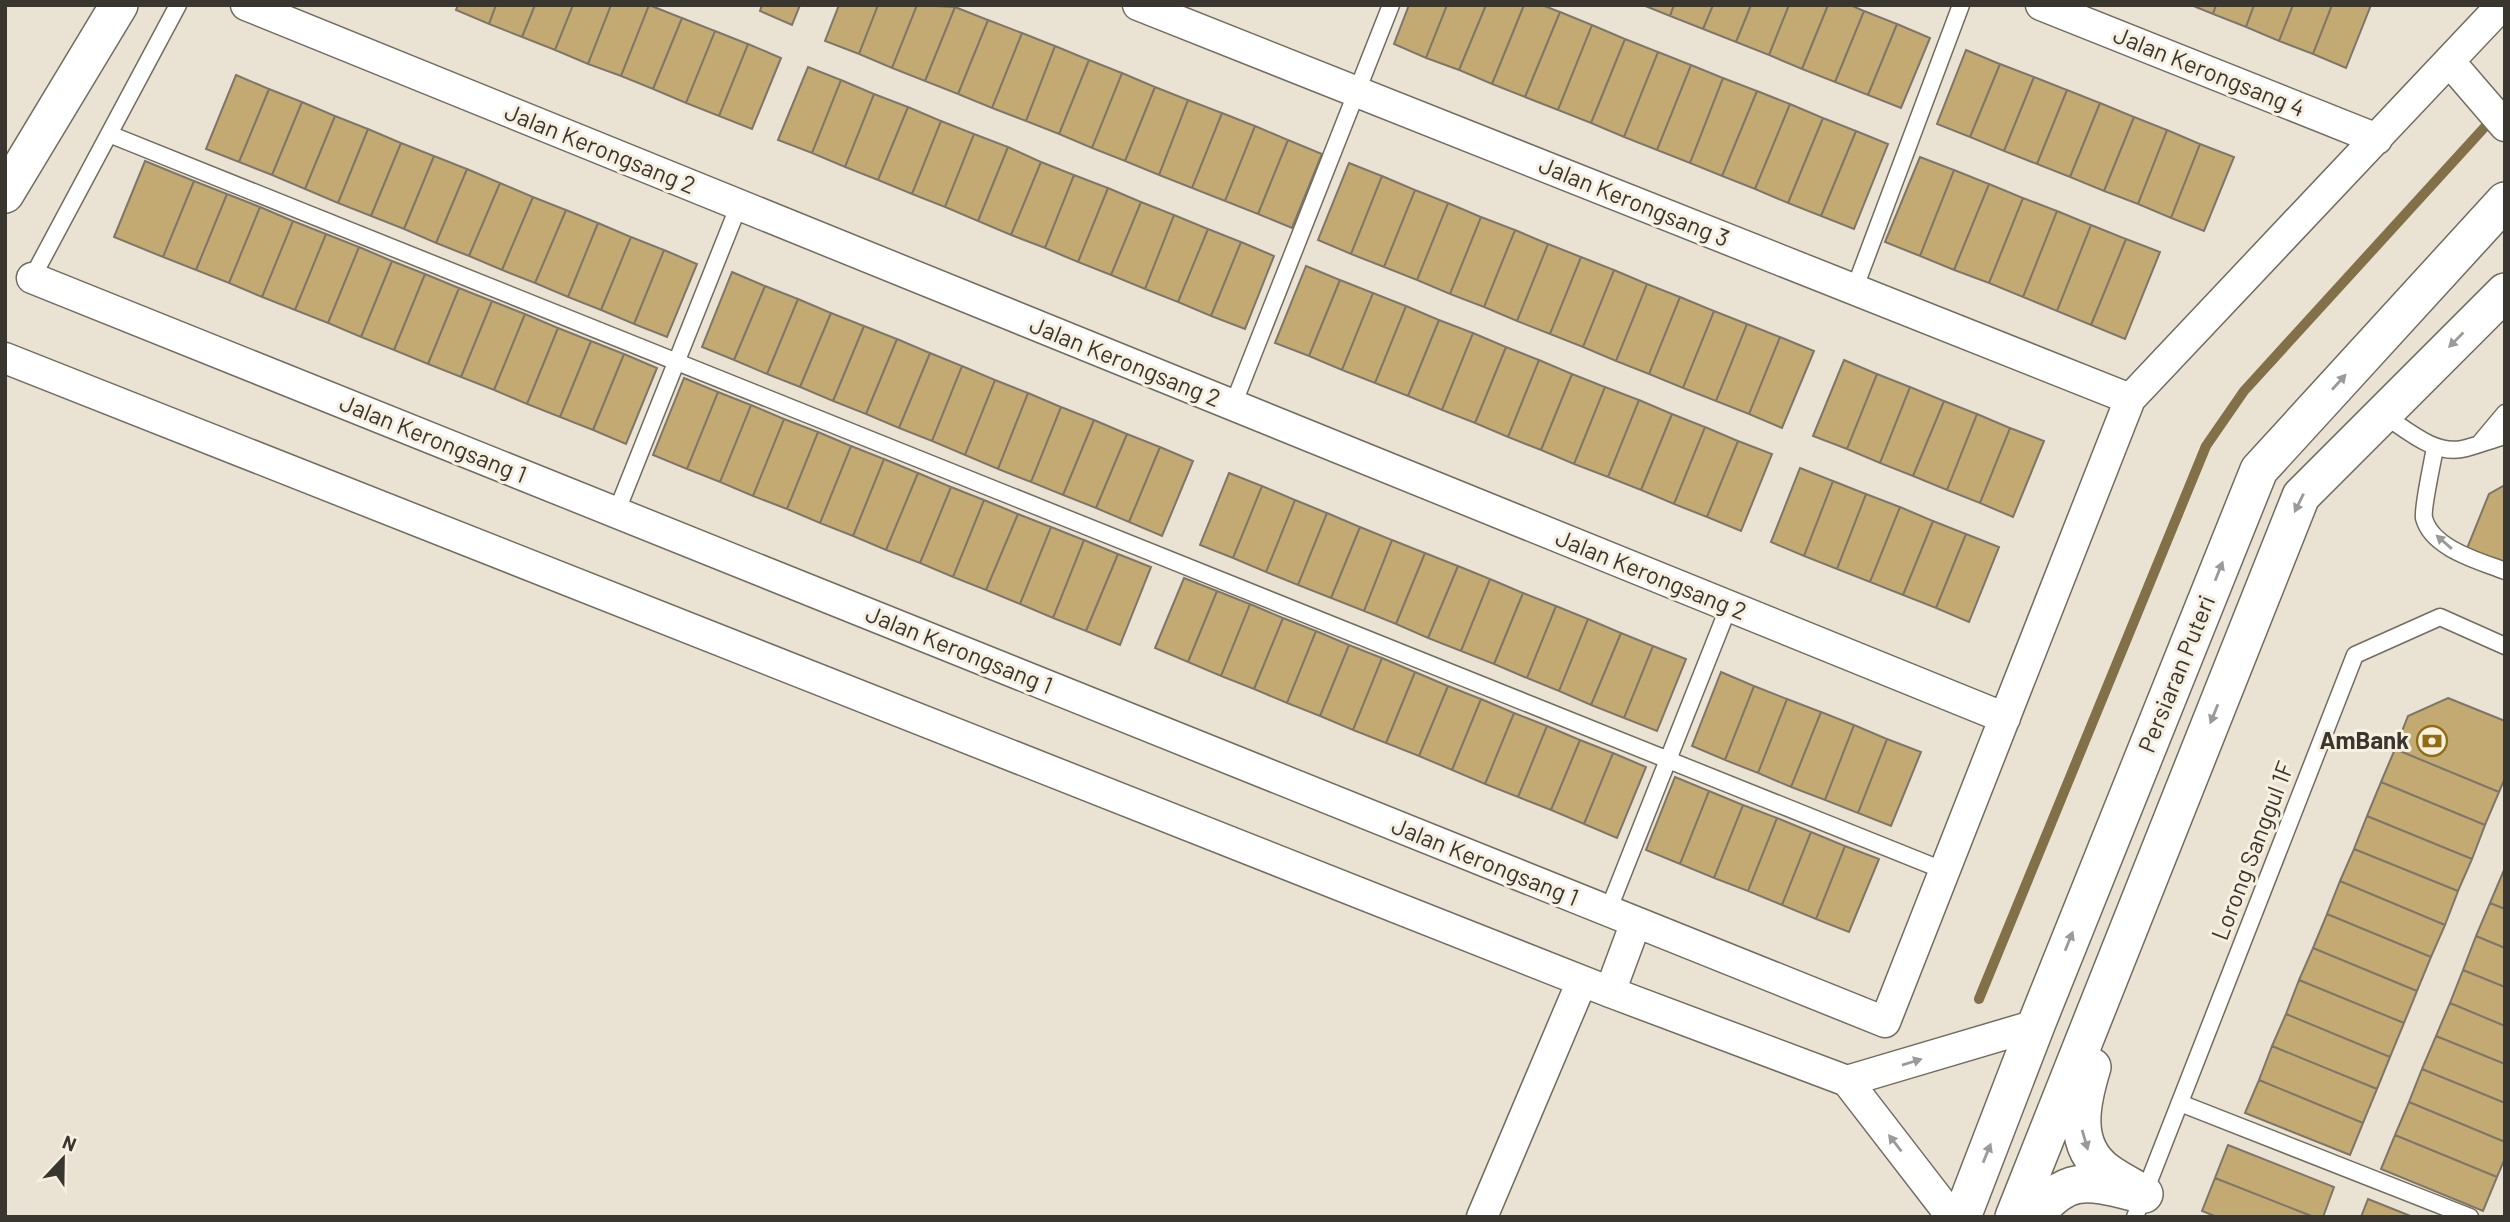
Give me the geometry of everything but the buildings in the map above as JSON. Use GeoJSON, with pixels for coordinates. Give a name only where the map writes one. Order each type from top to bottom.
{"type":"FeatureCollection","features":[{"type":"Feature","properties":{"kind":"street"},"geometry":{"type":"LineString","coordinates":[[5,194],[120,5]]}},
{"type":"Feature","properties":{"kind":"street","name":"Jalan Kerongsang 2"},"geometry":{"type":"LineString","coordinates":[[246,5],[2005,718]]}},
{"type":"Feature","properties":{"kind":"street","name":"Jalan Kerongsang 3"},"geometry":{"type":"LineString","coordinates":[[1138,5],[2130,399]]}},
{"type":"Feature","properties":{"kind":"street","name":"Jalan Kerongsang 4"},"geometry":{"type":"LineString","coordinates":[[2041,5],[2376,139]]}},
{"type":"Feature","properties":{"kind":"street"},"geometry":{"type":"LineString","coordinates":[[1945,871],[2130,399],[2502,5]]}},
{"type":"Feature","properties":{"kind":"street"},"geometry":{"type":"LineString","coordinates":[[2449,61],[2505,126]]}},
{"type":"Feature","properties":{"kind":"street","name":"Persiaran Puteri"},"geometry":{"type":"LineString","coordinates":[[1962,1217],[2036,1025],[2259,470],[2505,201]]}},
{"type":"Feature","properties":{"kind":"street","name":"Jalan Kerongsang 1"},"geometry":{"type":"LineString","coordinates":[[33,278],[1885,1022],[1945,871]]}},
{"type":"Feature","properties":{"kind":"street","name":"Persiaran Puteri"},"geometry":{"type":"LineString","coordinates":[[2014,1217],[2301,496],[2505,292]]}},
{"type":"Feature","properties":{"kind":"street"},"geometry":{"type":"LineString","coordinates":[[5,358],[1610,992],[1847,1081],[1952,1217]]}},
{"type":"Feature","properties":{"kind":"street"},"geometry":{"type":"LineString","coordinates":[[2139,1206],[2089,1153],[2082,1134],[2081,1102],[2146,885]]}},
{"type":"Feature","properties":{"kind":"street"},"geometry":{"type":"LineString","coordinates":[[1610,992],[1636,922]]}},
{"type":"Feature","properties":{"kind":"street"},"geometry":{"type":"LineString","coordinates":[[1482,1217],[1582,981]]}},
{"type":"Feature","properties":{"kind":"street"},"geometry":{"type":"LineString","coordinates":[[1847,1081],[2036,1025]]}},
{"type":"Feature","properties":{"kind":"street"},"geometry":{"type":"LineString","coordinates":[[2034,1217],[2049,1198],[2075,1184],[2101,1184],[2139,1206]]}},
{"type":"Feature","properties":{"kind":"lane"},"geometry":{"type":"LineString","coordinates":[[33,278],[178,5]]}},
{"type":"Feature","properties":{"kind":"lane"},"geometry":{"type":"LineString","coordinates":[[1233,405],[1391,5]]}},
{"type":"Feature","properties":{"kind":"lane"},"geometry":{"type":"LineString","coordinates":[[1854,290],[1961,5]]}},
{"type":"Feature","properties":{"kind":"lane"},"geometry":{"type":"LineString","coordinates":[[109,134],[1945,871]]}},
{"type":"Feature","properties":{"kind":"lane"},"geometry":{"type":"LineString","coordinates":[[616,513],[739,205]]}},
{"type":"Feature","properties":{"kind":"lane"},"geometry":{"type":"LineString","coordinates":[[2479,444],[2505,413]]}},
{"type":"Feature","properties":{"kind":"lane"},"geometry":{"type":"LineString","coordinates":[[2382,414],[2435,447],[2460,450],[2505,436]]}},
{"type":"Feature","properties":{"kind":"lane"},"geometry":{"type":"LineString","coordinates":[[2435,447],[2424,517],[2448,548],[2505,571]]}},
{"type":"Feature","properties":{"kind":"lane"},"geometry":{"type":"LineString","coordinates":[[1608,911],[1729,606]]}},
{"type":"Feature","properties":{"kind":"lane","name":"Lorong Sanggul 1F"},"geometry":{"type":"LineString","coordinates":[[2139,1206],[2355,655],[2440,617],[2505,646]]}},
{"type":"Feature","properties":{"kind":"lane"},"geometry":{"type":"LineString","coordinates":[[2180,1103],[2470,1217]]}},
{"type":"Feature","properties":{"kind":"waterway"},"geometry":{"type":"LineString","coordinates":[[1979,999],[2206,446],[2244,391],[2493,118]]}},
{"type":"Feature","properties":{"kind":"place","name":"AmBank"},"geometry":{"type":"Point","coordinates":[2432,741]}}]}
